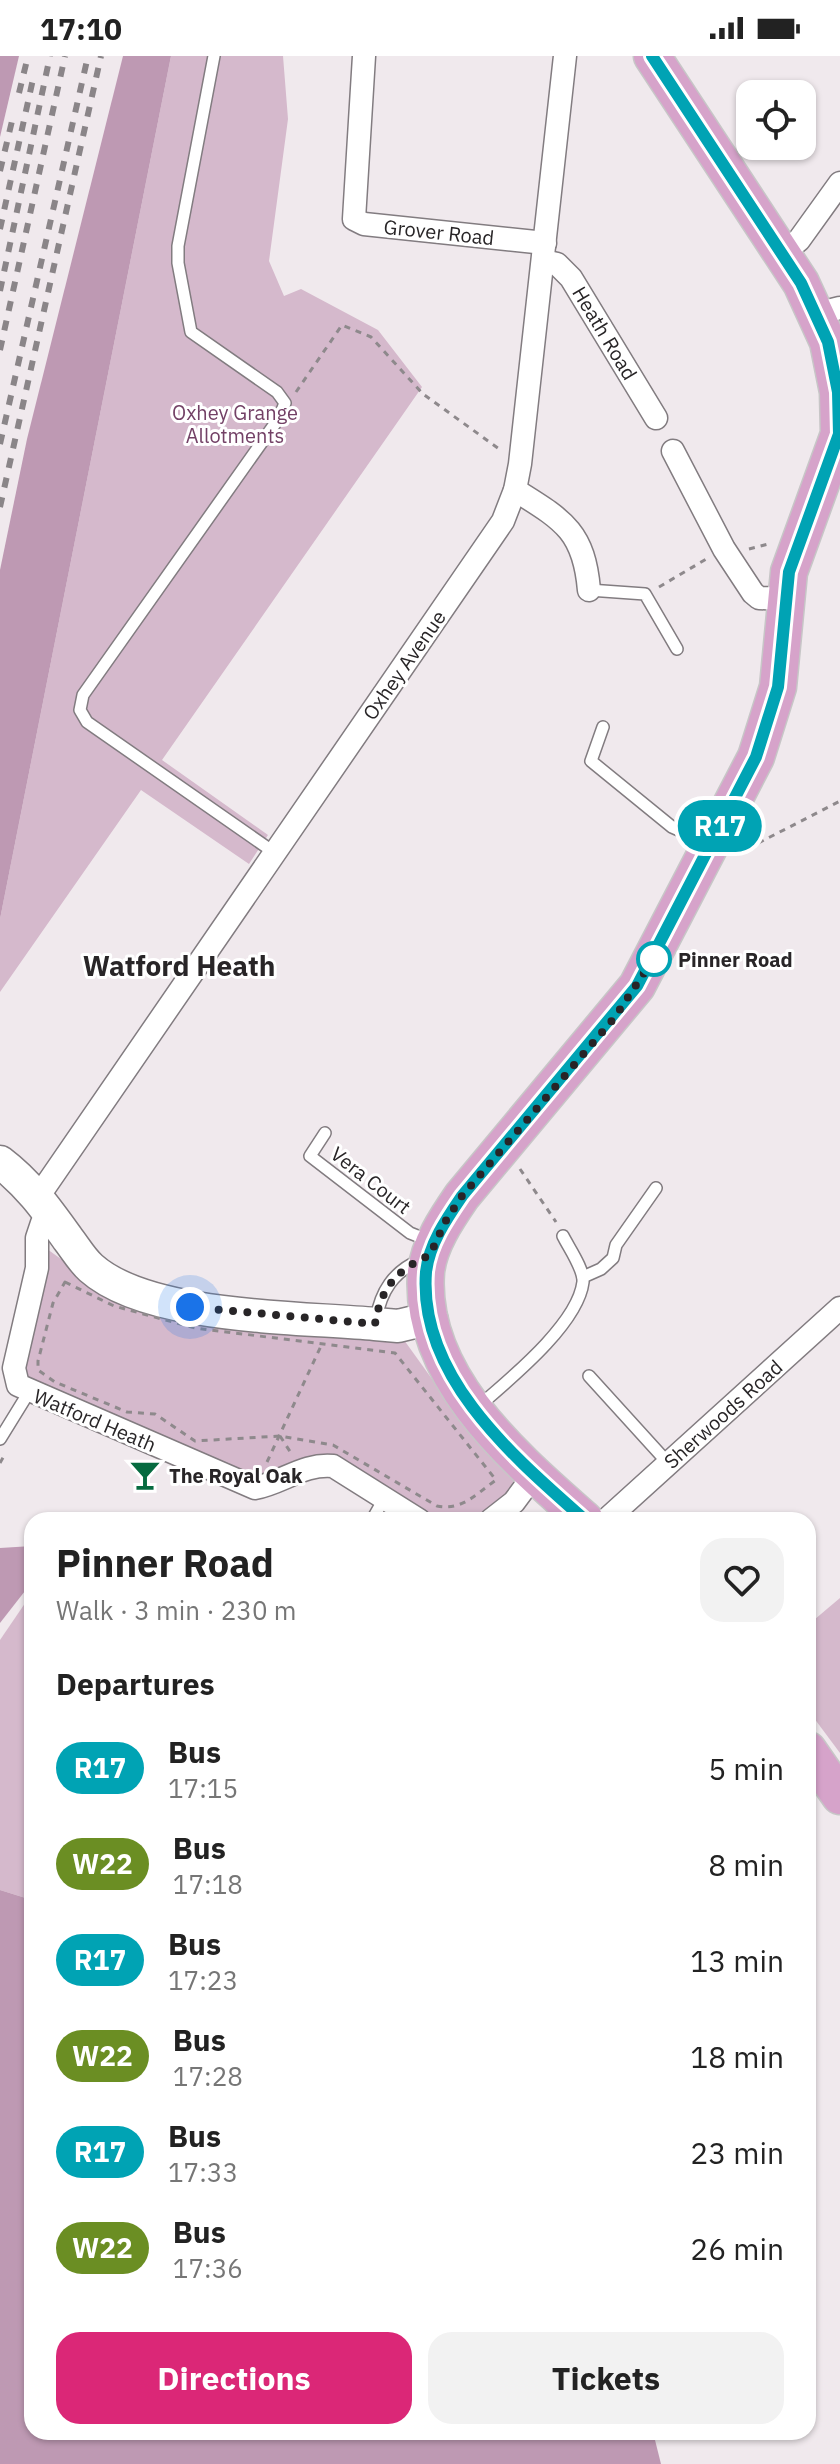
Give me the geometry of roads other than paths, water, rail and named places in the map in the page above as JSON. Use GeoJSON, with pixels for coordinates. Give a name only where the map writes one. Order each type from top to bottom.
{"type":"FeatureCollection","features":[{"type":"Feature","properties":{"kind":"main road"},"geometry":{"type":"LineString","coordinates":[[576,1512],[534,1475],[450,1374],[438,1347],[431,1318],[426,1272],[433,1249],[462,1196],[637,986],[756,757],[772,716],[778,687],[786,599],[796,545],[837,455],[839,434],[838,392],[828,342],[828,311],[782,254],[652,56]]}},
{"type":"Feature","properties":{"kind":"main road"},"geometry":{"type":"LineString","coordinates":[[816,1762],[840,1796]]}},
{"type":"Feature","properties":{"kind":"street","name":"Grover Road"},"geometry":{"type":"LineString","coordinates":[[364,56],[354,219],[364,224],[544,252]]}},
{"type":"Feature","properties":{"kind":"street","name":"Oxhey Avenue"},"geometry":{"type":"LineString","coordinates":[[44,1206],[275,853],[503,521],[515,490],[520,464],[565,56]]}},
{"type":"Feature","properties":{"kind":"street"},"geometry":{"type":"LineString","coordinates":[[782,254],[799,240],[840,183]]}},
{"type":"Feature","properties":{"kind":"street","name":"Heath Road"},"geometry":{"type":"LineString","coordinates":[[544,252],[571,278],[656,418]]}},
{"type":"Feature","properties":{"kind":"street"},"geometry":{"type":"LineString","coordinates":[[673,451],[724,549],[753,593],[759,598],[786,599]]}},
{"type":"Feature","properties":{"kind":"street"},"geometry":{"type":"LineString","coordinates":[[515,490],[565,521],[574,532],[587,564],[589,590]]}},
{"type":"Feature","properties":{"kind":"street"},"geometry":{"type":"LineString","coordinates":[[0,1162],[44,1206],[90,1267],[114,1283],[146,1295],[216,1310],[398,1326],[431,1318]]}},
{"type":"Feature","properties":{"kind":"street","name":"Watford Heath"},"geometry":{"type":"LineString","coordinates":[[44,1206],[37,1238],[37,1268],[14,1368],[18,1385],[255,1488],[321,1465],[333,1466],[384,1499]]}},
{"type":"Feature","properties":{"kind":"street","name":"Sherwoods Road"},"geometry":{"type":"LineString","coordinates":[[615,1512],[840,1308]]}},
{"type":"Feature","properties":{"kind":"street"},"geometry":{"type":"LineString","coordinates":[[501,1512],[514,1502],[534,1475]]}},
{"type":"Feature","properties":{"kind":"street"},"geometry":{"type":"LineString","coordinates":[[384,1499],[406,1512]]}},
{"type":"Feature","properties":{"kind":"lane"},"geometry":{"type":"LineString","coordinates":[[214,56],[178,246],[178,263],[191,332],[277,392],[285,403],[279,418],[80,702],[87,722],[275,853]]}},
{"type":"Feature","properties":{"kind":"lane"},"geometry":{"type":"LineString","coordinates":[[589,590],[645,594],[677,649]]}},
{"type":"Feature","properties":{"kind":"lane"},"geometry":{"type":"LineString","coordinates":[[603,727],[591,761],[672,827],[707,850]]}},
{"type":"Feature","properties":{"kind":"lane","name":"Vera Court"},"geometry":{"type":"LineString","coordinates":[[325,1133],[310,1156],[433,1249]]}},
{"type":"Feature","properties":{"kind":"lane"},"geometry":{"type":"LineString","coordinates":[[583,1277],[601,1269],[613,1258],[616,1245],[656,1188]]}},
{"type":"Feature","properties":{"kind":"lane"},"geometry":{"type":"LineString","coordinates":[[476,1409],[556,1334],[580,1291],[583,1277],[563,1236]]}},
{"type":"Feature","properties":{"kind":"lane"},"geometry":{"type":"LineString","coordinates":[[375,1324],[384,1291],[402,1268],[433,1249]]}},
{"type":"Feature","properties":{"kind":"lane"},"geometry":{"type":"LineString","coordinates":[[589,1376],[668,1463]]}},
{"type":"Feature","properties":{"kind":"lane"},"geometry":{"type":"LineString","coordinates":[[0,1439],[29,1392]]}},
{"type":"Feature","properties":{"kind":"lane"},"geometry":{"type":"LineString","coordinates":[[377,1512],[384,1499]]}},
{"type":"Feature","properties":{"kind":"railway"},"geometry":{"type":"LineString","coordinates":[[19,93],[28,56]]}},
{"type":"Feature","properties":{"kind":"railway"},"geometry":{"type":"LineString","coordinates":[[0,291],[50,56]]}},
{"type":"Feature","properties":{"kind":"railway"},"geometry":{"type":"LineString","coordinates":[[0,350],[65,56]]}},
{"type":"Feature","properties":{"kind":"railway"},"geometry":{"type":"LineString","coordinates":[[0,444],[88,56]]}},
{"type":"Feature","properties":{"kind":"railway"},"geometry":{"type":"LineString","coordinates":[[0,507],[101,56]]}},
{"type":"Feature","properties":{"kind":"railway"},"geometry":{"type":"LineString","coordinates":[[0,229],[33,79]]}},
{"type":"Feature","properties":{"kind":"railway"},"geometry":{"type":"LineString","coordinates":[[0,171],[12,121]]}},
{"type":"Feature","properties":{"kind":"place","name":"Pinner Road"},"geometry":{"type":"Point","coordinates":[654,959]}},
{"type":"Feature","properties":{"kind":"place","name":"The Royal Oak"},"geometry":{"type":"Point","coordinates":[145,1475]}},
{"type":"Feature","properties":{"kind":"district","name":"Watford Heath"},"geometry":{"type":"Point","coordinates":[179,965]}},
{"type":"Feature","properties":{"kind":"park label","name":"Oxhey Grange Allotments"},"geometry":{"type":"Point","coordinates":[235,424]}}]}
